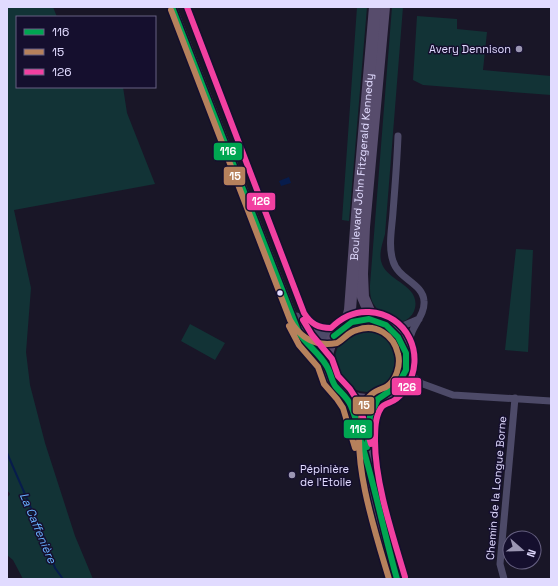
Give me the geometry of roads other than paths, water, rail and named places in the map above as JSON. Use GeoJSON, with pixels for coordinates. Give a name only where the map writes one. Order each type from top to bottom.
{"type":"FeatureCollection","features":[{"type":"Feature","properties":{"kind":"main road","name":"Boulevard John Fitzgerald Kennedy"},"geometry":{"type":"LineString","coordinates":[[346,326],[350,310],[375,7]]}},
{"type":"Feature","properties":{"kind":"main road","name":"Boulevard John Fitzgerald Kennedy"},"geometry":{"type":"LineString","coordinates":[[378,321],[369,311],[363,296],[362,274],[364,227],[384,7]]}},
{"type":"Feature","properties":{"kind":"main road"},"geometry":{"type":"LineString","coordinates":[[344,394],[357,399],[378,399],[390,393],[400,383],[406,368],[406,353],[401,338],[390,327],[378,321],[358,320],[346,326],[334,336],[326,357],[327,366],[332,380],[344,394],[350,405],[367,460],[385,538],[397,579]]}},
{"type":"Feature","properties":{"kind":"main road"},"geometry":{"type":"LineString","coordinates":[[367,460],[368,422],[378,399]]}},
{"type":"Feature","properties":{"kind":"street"},"geometry":{"type":"LineString","coordinates":[[172,7],[299,333],[303,339],[320,355],[327,366]]}},
{"type":"Feature","properties":{"kind":"street"},"geometry":{"type":"LineString","coordinates":[[178,7],[297,317],[302,326],[309,333],[334,336]]}},
{"type":"Feature","properties":{"kind":"street"},"geometry":{"type":"LineString","coordinates":[[398,136],[391,249],[392,261],[400,274],[419,290],[423,297],[424,307],[411,333],[406,353]]}},
{"type":"Feature","properties":{"kind":"street"},"geometry":{"type":"LineString","coordinates":[[390,327],[405,325],[419,319]]}},
{"type":"Feature","properties":{"kind":"street"},"geometry":{"type":"LineString","coordinates":[[406,368],[412,376],[423,384]]}},
{"type":"Feature","properties":{"kind":"street"},"geometry":{"type":"LineString","coordinates":[[400,383],[410,382],[423,384],[453,395],[515,398],[551,402]]}},
{"type":"Feature","properties":{"kind":"street","name":"Chemin de la Longue Borne"},"geometry":{"type":"LineString","coordinates":[[504,579],[500,564],[515,398]]}},
{"type":"Feature","properties":{"kind":"water"},"geometry":{"type":"Polygon","coordinates":[[[289,177],[291,183],[281,186],[279,181],[289,177]]]}},
{"type":"Feature","properties":{"kind":"waterway","name":"La Caffenière"},"geometry":{"type":"LineString","coordinates":[[7,453],[45,540],[55,568],[63,579]]}},
{"type":"Feature","properties":{"kind":"place","name":"Avery Dennison"},"geometry":{"type":"Point","coordinates":[519,49]}},
{"type":"Feature","properties":{"kind":"place","name":"Pépinière de l'Etoile"},"geometry":{"type":"Point","coordinates":[292,475]}}]}
